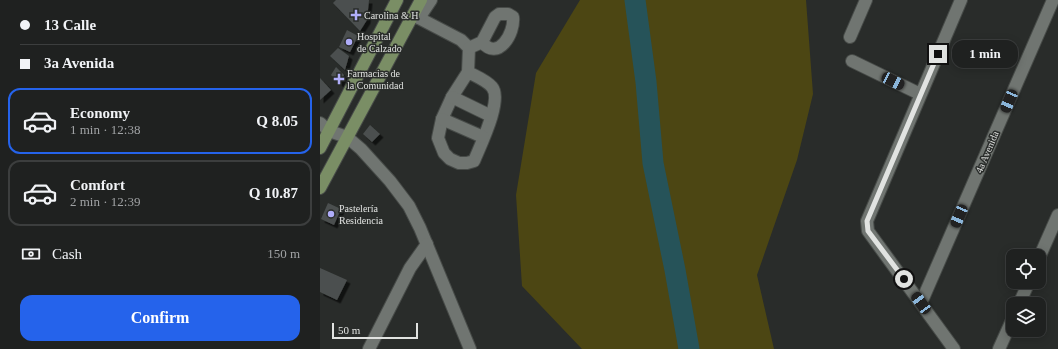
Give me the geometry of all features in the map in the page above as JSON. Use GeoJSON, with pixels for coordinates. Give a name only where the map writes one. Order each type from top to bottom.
{"type":"FeatureCollection","features":[{"type":"Feature","properties":{"kind":"main road"},"geometry":{"type":"LineString","coordinates":[[320,148],[397,0]]}},
{"type":"Feature","properties":{"kind":"main road"},"geometry":{"type":"LineString","coordinates":[[320,188],[416,17],[421,0]]}},
{"type":"Feature","properties":{"kind":"street"},"geometry":{"type":"LineString","coordinates":[[431,0],[416,17],[461,40],[469,48],[468,72],[452,97],[442,119],[438,138],[444,152],[450,159],[459,163],[474,161],[495,102],[495,93],[492,87],[468,72]]}},
{"type":"Feature","properties":{"kind":"street"},"geometry":{"type":"LineString","coordinates":[[850,37],[866,0]]}},
{"type":"Feature","properties":{"kind":"street"},"geometry":{"type":"LineString","coordinates":[[954,349],[868,231],[867,221],[961,0]]}},
{"type":"Feature","properties":{"kind":"street","name":"4a Avenida"},"geometry":{"type":"LineString","coordinates":[[921,303],[1053,0]]}},
{"type":"Feature","properties":{"kind":"street"},"geometry":{"type":"LineString","coordinates":[[469,48],[482,42]]}},
{"type":"Feature","properties":{"kind":"street"},"geometry":{"type":"LineString","coordinates":[[852,61],[920,94]]}},
{"type":"Feature","properties":{"kind":"street"},"geometry":{"type":"LineString","coordinates":[[452,97],[491,116]]}},
{"type":"Feature","properties":{"kind":"street"},"geometry":{"type":"LineString","coordinates":[[442,119],[483,137]]}},
{"type":"Feature","properties":{"kind":"street"},"geometry":{"type":"LineString","coordinates":[[320,123],[329,131],[347,138],[361,148],[390,181],[409,206],[427,244],[470,349]]}},
{"type":"Feature","properties":{"kind":"street"},"geometry":{"type":"LineString","coordinates":[[1043,249],[1058,215]]}},
{"type":"Feature","properties":{"kind":"street"},"geometry":{"type":"LineString","coordinates":[[369,349],[410,268],[427,244]]}},
{"type":"Feature","properties":{"kind":"street"},"geometry":{"type":"LineString","coordinates":[[999,349],[1006,334]]}},
{"type":"Feature","properties":{"kind":"shaded area"},"geometry":{"type":"Polygon","coordinates":[[[580,0],[806,0],[813,94],[797,160],[757,275],[774,349],[582,349],[522,286],[516,195],[536,73],[580,0]]]}},
{"type":"Feature","properties":{"kind":"building","name":"Carolina & H"},"geometry":{"type":"Polygon","coordinates":[[[336,0],[369,0],[367,20],[360,31],[333,3],[336,0]]]}},
{"type":"Feature","properties":{"kind":"building"},"geometry":{"type":"Polygon","coordinates":[[[347,30],[358,36],[350,52],[339,47],[347,30]]]}},
{"type":"Feature","properties":{"kind":"building"},"geometry":{"type":"Polygon","coordinates":[[[338,48],[349,56],[345,70],[330,56],[338,48]]]}},
{"type":"Feature","properties":{"kind":"building","name":"Farmacias de la Comunidad"},"geometry":{"type":"Polygon","coordinates":[[[336,67],[344,75],[340,84],[331,75],[336,67]]]}},
{"type":"Feature","properties":{"kind":"building"},"geometry":{"type":"Polygon","coordinates":[[[320,78],[331,90],[320,100],[320,78]]]}},
{"type":"Feature","properties":{"kind":"building"},"geometry":{"type":"Polygon","coordinates":[[[370,125],[380,134],[372,142],[363,134],[370,125]]]}},
{"type":"Feature","properties":{"kind":"building","name":"Pastelería Residencia"},"geometry":{"type":"Polygon","coordinates":[[[328,203],[341,209],[334,225],[321,219],[328,203]]]}},
{"type":"Feature","properties":{"kind":"building"},"geometry":{"type":"Polygon","coordinates":[[[320,268],[347,280],[337,300],[320,292],[320,268]]]}},
{"type":"Feature","properties":{"kind":"waterway"},"geometry":{"type":"LineString","coordinates":[[635,0],[646,82],[653,163],[675,270],[689,349]]}},
{"type":"Feature","properties":{"kind":"place","name":"Carolina & H"},"geometry":{"type":"Point","coordinates":[356,15]}},
{"type":"Feature","properties":{"kind":"place","name":"Hospital de Calzado"},"geometry":{"type":"Point","coordinates":[349,42]}},
{"type":"Feature","properties":{"kind":"place","name":"Farmacias de la Comunidad"},"geometry":{"type":"Point","coordinates":[339,79]}},
{"type":"Feature","properties":{"kind":"place","name":"Pastelería Residencia"},"geometry":{"type":"Point","coordinates":[331,214]}},
{"type":"Feature","properties":{"kind":"route"},"geometry":{"type":"LineString","coordinates":[[904,279],[868,231],[867,221],[938,54]]}}]}
